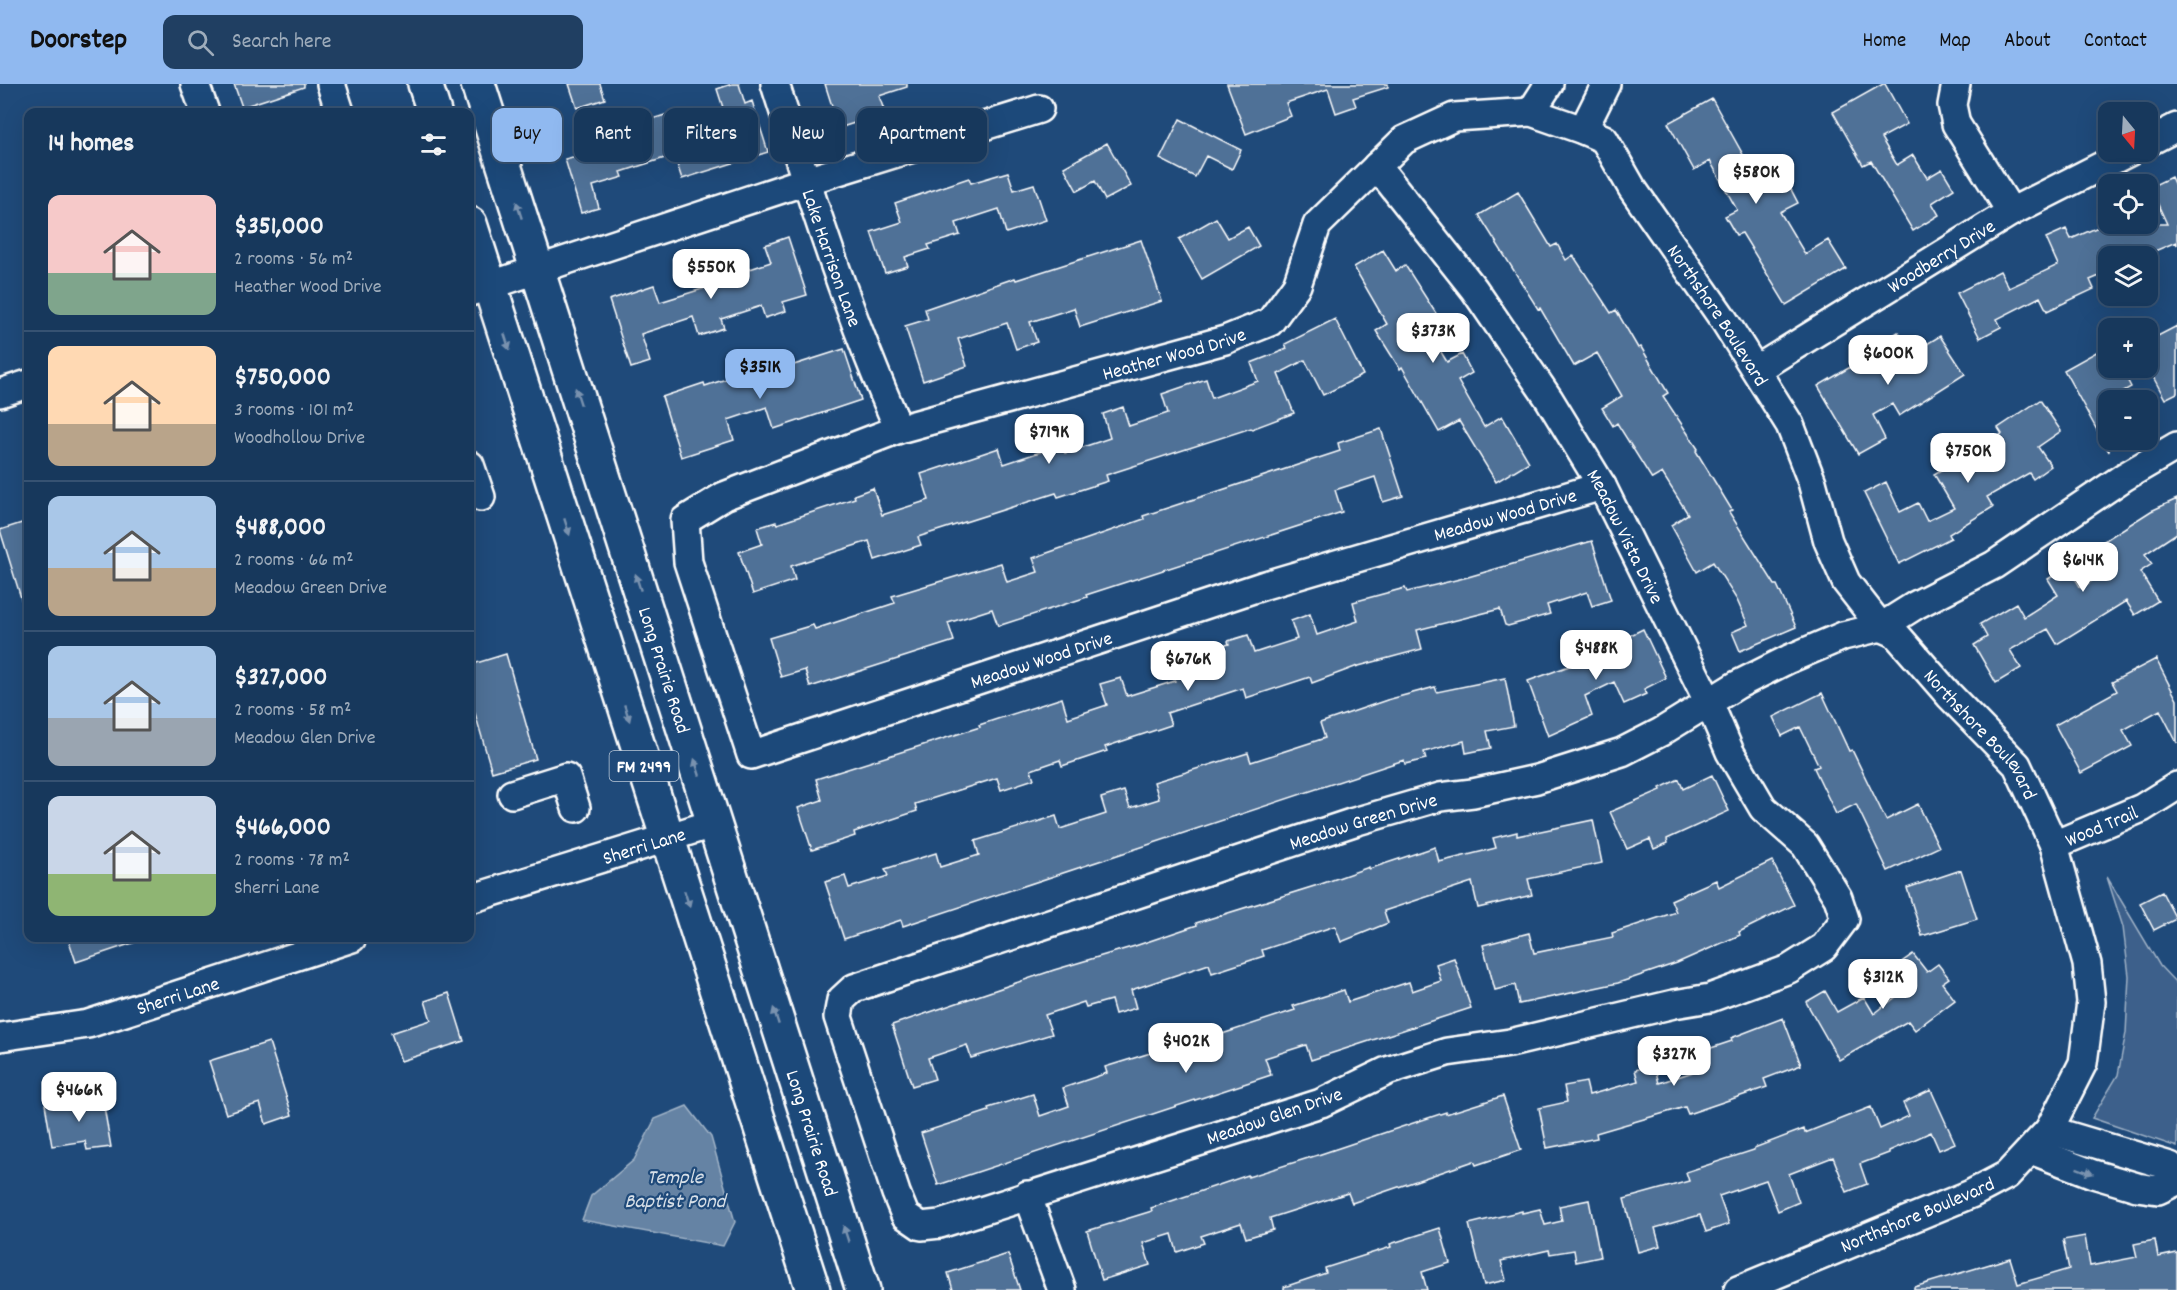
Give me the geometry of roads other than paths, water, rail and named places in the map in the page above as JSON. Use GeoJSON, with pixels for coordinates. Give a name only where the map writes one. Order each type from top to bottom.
{"type":"FeatureCollection","features":[{"type":"Feature","properties":{"kind":"main road"},"geometry":{"type":"LineString","coordinates":[[424,84],[433,108]]}},
{"type":"Feature","properties":{"kind":"main road","name":"Long Prairie Road"},"geometry":{"type":"LineString","coordinates":[[478,84],[863,1290]]}},
{"type":"Feature","properties":{"kind":"main road","name":"FM 2499"},"geometry":{"type":"LineString","coordinates":[[474,253],[479,289],[667,838],[813,1290]]}},
{"type":"Feature","properties":{"kind":"street"},"geometry":{"type":"LineString","coordinates":[[195,84],[204,108]]}},
{"type":"Feature","properties":{"kind":"street"},"geometry":{"type":"LineString","coordinates":[[331,84],[339,108]]}},
{"type":"Feature","properties":{"kind":"street","name":"Lake Harrison Lane"},"geometry":{"type":"LineString","coordinates":[[775,84],[806,181],[873,369],[899,429]]}},
{"type":"Feature","properties":{"kind":"street"},"geometry":{"type":"LineString","coordinates":[[1531,112],[1549,84]]}},
{"type":"Feature","properties":{"kind":"street"},"geometry":{"type":"LineString","coordinates":[[1583,130],[1606,84]]}},
{"type":"Feature","properties":{"kind":"street"},"geometry":{"type":"LineString","coordinates":[[1956,84],[1952,105],[1956,124],[2011,212]]}},
{"type":"Feature","properties":{"kind":"street"},"geometry":{"type":"LineString","coordinates":[[479,289],[806,181],[1039,108]]}},
{"type":"Feature","properties":{"kind":"street","name":"Heather Wood Drive"},"geometry":{"type":"LineString","coordinates":[[685,520],[724,496],[899,429],[1225,340],[1270,322],[1297,285],[1317,225],[1404,140],[1454,117],[1531,112],[1583,130]]}},
{"type":"Feature","properties":{"kind":"street"},"geometry":{"type":"LineString","coordinates":[[2158,137],[2177,127]]}},
{"type":"Feature","properties":{"kind":"street","name":"Northshore Boulevard"},"geometry":{"type":"LineString","coordinates":[[1583,130],[1604,139],[1632,188],[1757,369],[1790,425],[1812,482],[1828,541],[1846,582],[1881,627],[1894,633],[1949,695],[2017,765],[2054,844],[2087,964],[2091,1002],[2083,1063],[2049,1130],[2007,1175],[1971,1194],[1738,1290]]}},
{"type":"Feature","properties":{"kind":"street","name":"Woodberry Drive"},"geometry":{"type":"LineString","coordinates":[[1757,369],[2011,212],[2109,162]]}},
{"type":"Feature","properties":{"kind":"street","name":"Meadow Vista Drive"},"geometry":{"type":"LineString","coordinates":[[1377,166],[1474,289],[1549,399],[1602,486],[1709,703],[1730,752],[1763,808],[1805,845],[1838,897],[1845,919]]}},
{"type":"Feature","properties":{"kind":"street"},"geometry":{"type":"LineString","coordinates":[[0,393],[24,385]]}},
{"type":"Feature","properties":{"kind":"street","name":"Meadow Green Drive"},"geometry":{"type":"LineString","coordinates":[[840,1003],[854,988],[1354,822],[1440,797],[1473,794],[1537,779],[1622,752],[1661,732],[1737,685],[1843,636],[1881,627],[1917,605],[1994,565],[2124,477],[2177,446]]}},
{"type":"Feature","properties":{"kind":"street"},"geometry":{"type":"LineString","coordinates":[[474,477],[481,497]]}},
{"type":"Feature","properties":{"kind":"street","name":"Meadow Wood Drive"},"geometry":{"type":"LineString","coordinates":[[685,520],[688,562],[751,755],[1265,585],[1602,486]]}},
{"type":"Feature","properties":{"kind":"street"},"geometry":{"type":"LineString","coordinates":[[512,794],[566,777],[576,808]]}},
{"type":"Feature","properties":{"kind":"street","name":"Wood Trail"},"geometry":{"type":"LineString","coordinates":[[2054,844],[2142,808],[2177,786]]}},
{"type":"Feature","properties":{"kind":"street","name":"Sherri Lane"},"geometry":{"type":"LineString","coordinates":[[474,898],[714,823]]}},
{"type":"Feature","properties":{"kind":"street","name":"Meadow Glen Drive"},"geometry":{"type":"LineString","coordinates":[[840,1003],[838,1017],[892,1182],[905,1215],[921,1226],[940,1224],[1320,1103],[1387,1071],[1447,1052],[1510,1043],[1674,1004],[1710,998],[1789,969],[1824,947],[1845,919]]}},
{"type":"Feature","properties":{"kind":"street","name":"Sherri Lane"},"geometry":{"type":"LineString","coordinates":[[0,1037],[87,1024],[340,942]]}},
{"type":"Feature","properties":{"kind":"street"},"geometry":{"type":"LineString","coordinates":[[2031,1150],[2093,1174],[2137,1187],[2158,1190],[2177,1180],[2170,1166],[2049,1130]]}},
{"type":"Feature","properties":{"kind":"street"},"geometry":{"type":"LineString","coordinates":[[1027,1195],[1062,1290]]}},
{"type":"Feature","properties":{"kind":"water","name":"Temple Baptist Pond"},"geometry":{"type":"Polygon","coordinates":[[[687,1106],[711,1137],[735,1222],[723,1246],[582,1220],[591,1196],[634,1160],[655,1119],[687,1106]]]}}]}
